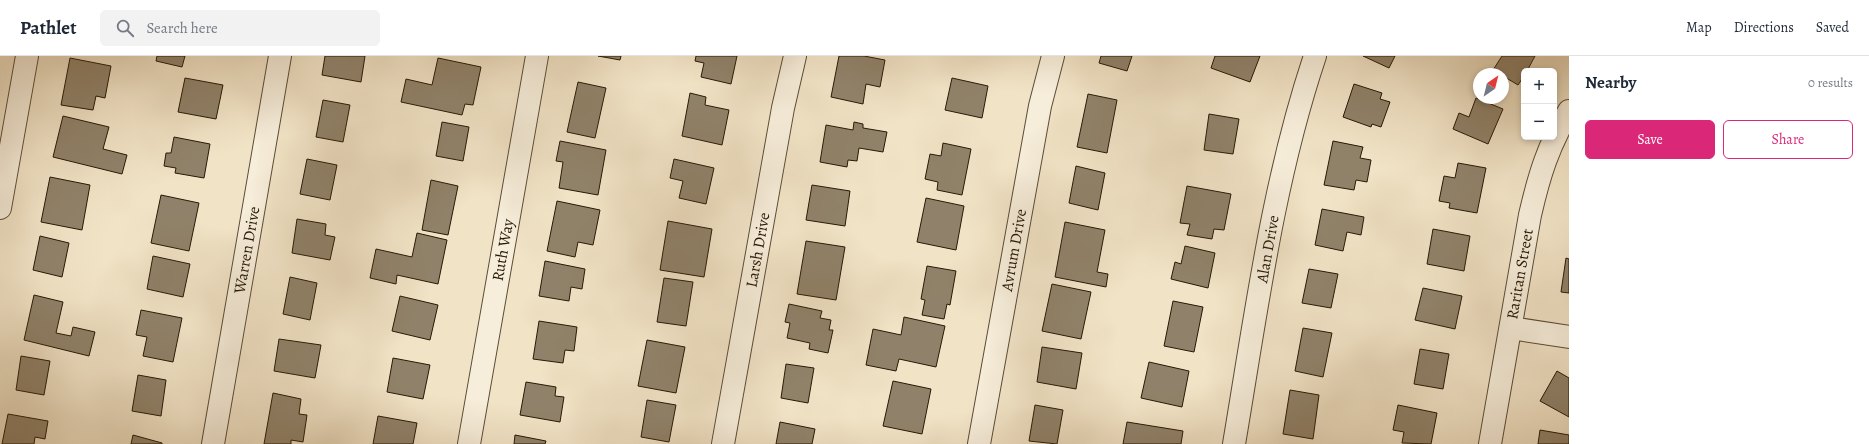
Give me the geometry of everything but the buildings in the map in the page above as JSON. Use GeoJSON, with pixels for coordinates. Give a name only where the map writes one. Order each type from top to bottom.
{"type":"FeatureCollection","features":[{"type":"Feature","properties":{"kind":"street"},"geometry":{"type":"LineString","coordinates":[[0,208],[27,56]]}},
{"type":"Feature","properties":{"kind":"street","name":"Warren Drive"},"geometry":{"type":"LineString","coordinates":[[213,444],[280,56]]}},
{"type":"Feature","properties":{"kind":"street","name":"Ruth Way"},"geometry":{"type":"LineString","coordinates":[[469,444],[537,56]]}},
{"type":"Feature","properties":{"kind":"street","name":"Larsh Drive"},"geometry":{"type":"LineString","coordinates":[[723,444],[783,108],[795,56]]}},
{"type":"Feature","properties":{"kind":"street","name":"Avrum Drive"},"geometry":{"type":"LineString","coordinates":[[979,444],[1040,106],[1053,56]]}},
{"type":"Feature","properties":{"kind":"street","name":"Alan Drive"},"geometry":{"type":"LineString","coordinates":[[1234,444],[1274,214],[1303,91],[1315,56]]}},
{"type":"Feature","properties":{"kind":"street","name":"Raritan Street"},"geometry":{"type":"LineString","coordinates":[[1490,444],[1530,215],[1538,180],[1545,157],[1569,111]]}},
{"type":"Feature","properties":{"kind":"street"},"geometry":{"type":"LineString","coordinates":[[1511,328],[1569,337]]}}]}
